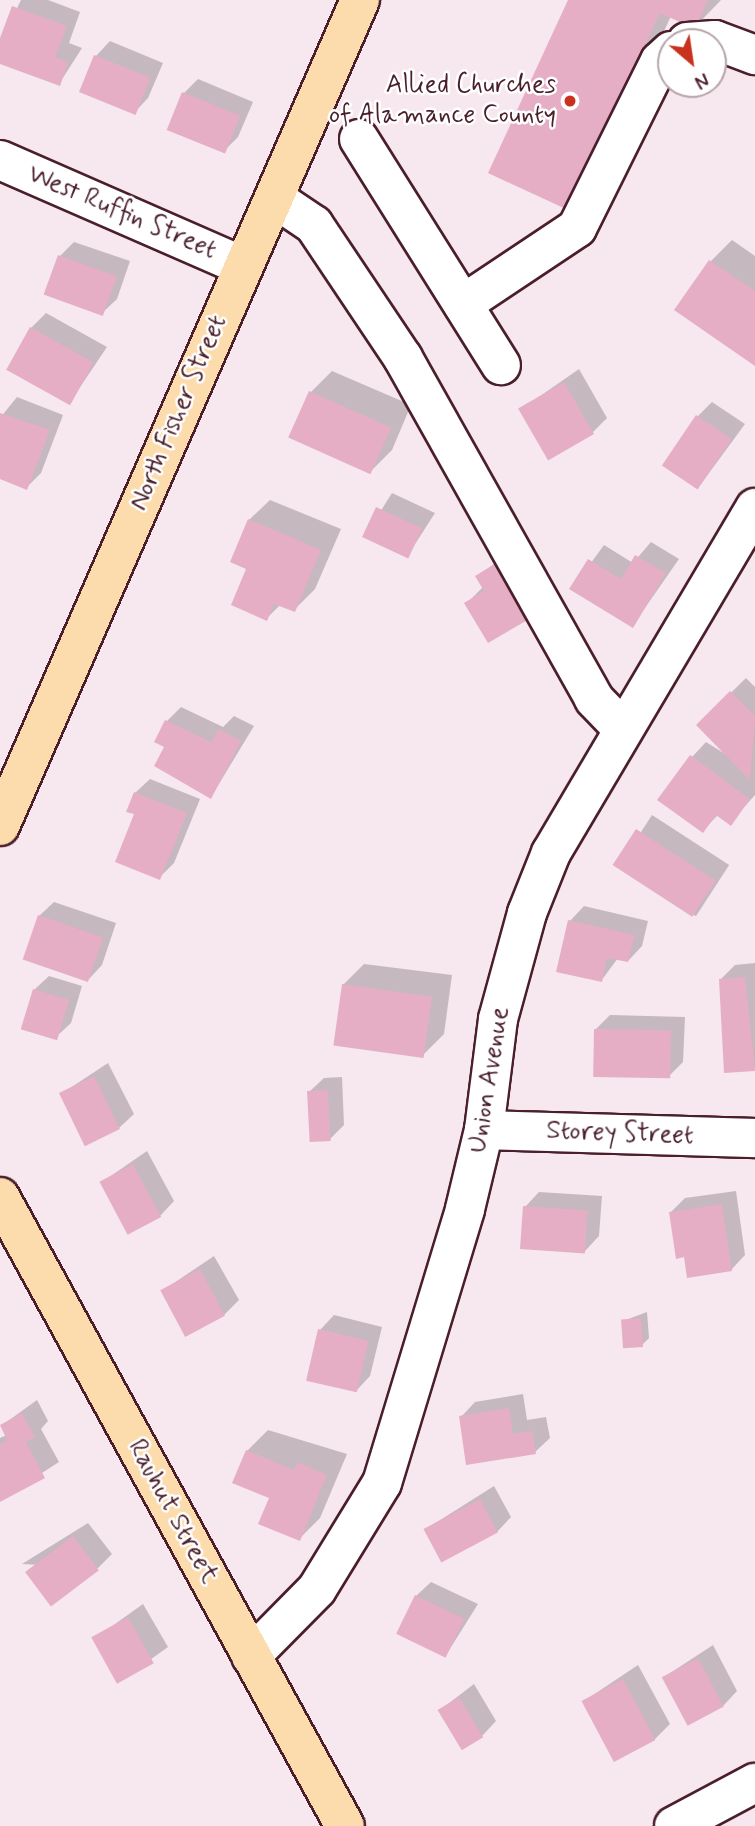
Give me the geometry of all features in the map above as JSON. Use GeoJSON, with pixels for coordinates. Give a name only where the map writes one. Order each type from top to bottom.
{"type":"FeatureCollection","features":[{"type":"Feature","properties":{"kind":"main road","name":"North Fisher Street"},"geometry":{"type":"LineString","coordinates":[[0,825],[359,0]]}},
{"type":"Feature","properties":{"kind":"main road","name":"Rauhut Street"},"geometry":{"type":"LineString","coordinates":[[0,1197],[345,1826]]}},
{"type":"Feature","properties":{"kind":"street"},"geometry":{"type":"LineString","coordinates":[[727,44],[755,55]]}},
{"type":"Feature","properties":{"kind":"street"},"geometry":{"type":"LineString","coordinates":[[463,304],[577,228],[657,67]]}},
{"type":"Feature","properties":{"kind":"street"},"geometry":{"type":"LineString","coordinates":[[359,139],[501,365]]}},
{"type":"Feature","properties":{"kind":"street","name":"West Ruffin Street"},"geometry":{"type":"LineString","coordinates":[[0,160],[243,266]]}},
{"type":"Feature","properties":{"kind":"street"},"geometry":{"type":"LineString","coordinates":[[274,198],[314,225],[403,358],[594,699],[622,728]]}},
{"type":"Feature","properties":{"kind":"street","name":"Union Avenue"},"geometry":{"type":"LineString","coordinates":[[251,1656],[317,1589],[382,1483],[484,1130],[498,1019],[527,913],[551,853],[622,728],[755,508]]}},
{"type":"Feature","properties":{"kind":"street","name":"Storey Street"},"geometry":{"type":"LineString","coordinates":[[484,1130],[755,1138]]}},
{"type":"Feature","properties":{"kind":"street"},"geometry":{"type":"LineString","coordinates":[[674,1826],[755,1783]]}},
{"type":"Feature","properties":{"kind":"building","name":"Allied Churches of Alamance County"},"geometry":{"type":"Polygon","coordinates":[[[568,0],[708,0],[695,28],[660,13],[568,210],[488,173],[568,0]]]}},
{"type":"Feature","properties":{"kind":"building"},"geometry":{"type":"Polygon","coordinates":[[[12,6],[67,26],[55,57],[68,62],[60,86],[0,64],[0,38],[12,6]]]}},
{"type":"Feature","properties":{"kind":"building"},"geometry":{"type":"Polygon","coordinates":[[[94,55],[151,78],[136,115],[79,92],[94,55]]]}},
{"type":"Feature","properties":{"kind":"building"},"geometry":{"type":"Polygon","coordinates":[[[182,92],[240,116],[225,154],[167,130],[182,92]]]}},
{"type":"Feature","properties":{"kind":"building"},"geometry":{"type":"Polygon","coordinates":[[[58,255],[117,277],[103,316],[44,294],[58,255]]]}},
{"type":"Feature","properties":{"kind":"building"},"geometry":{"type":"Polygon","coordinates":[[[709,260],[755,291],[755,366],[674,310],[709,260]]]}},
{"type":"Feature","properties":{"kind":"building"},"geometry":{"type":"Polygon","coordinates":[[[30,327],[94,362],[70,405],[6,370],[30,327]]]}},
{"type":"Feature","properties":{"kind":"building"},"geometry":{"type":"Polygon","coordinates":[[[564,382],[594,434],[548,460],[518,408],[564,382]]]}},
{"type":"Feature","properties":{"kind":"building"},"geometry":{"type":"Polygon","coordinates":[[[309,391],[391,428],[370,474],[288,438],[309,391]]]}},
{"type":"Feature","properties":{"kind":"building"},"geometry":{"type":"Polygon","coordinates":[[[0,413],[50,430],[27,490],[0,479],[0,413]]]}},
{"type":"Feature","properties":{"kind":"building"},"geometry":{"type":"Polygon","coordinates":[[[696,415],[732,439],[698,490],[662,466],[696,415]]]}},
{"type":"Feature","properties":{"kind":"building"},"geometry":{"type":"Polygon","coordinates":[[[376,507],[422,529],[408,558],[362,537],[376,507]]]}},
{"type":"Feature","properties":{"kind":"building"},"geometry":{"type":"Polygon","coordinates":[[[248,519],[321,550],[295,612],[274,604],[267,621],[231,605],[246,569],[230,562],[248,519]]]}},
{"type":"Feature","properties":{"kind":"building"},"geometry":{"type":"Polygon","coordinates":[[[510,555],[543,611],[488,643],[464,603],[484,591],[475,576],[510,555]]]}},
{"type":"Feature","properties":{"kind":"building"},"geometry":{"type":"Polygon","coordinates":[[[635,555],[666,573],[633,628],[569,589],[588,559],[621,579],[635,555]]]}},
{"type":"Feature","properties":{"kind":"building"},"geometry":{"type":"Polygon","coordinates":[[[730,691],[755,716],[750,780],[696,725],[730,691]]]}},
{"type":"Feature","properties":{"kind":"building"},"geometry":{"type":"Polygon","coordinates":[[[165,720],[211,742],[218,729],[241,741],[211,799],[154,766],[164,747],[154,742],[165,720]]]}},
{"type":"Feature","properties":{"kind":"building"},"geometry":{"type":"Polygon","coordinates":[[[690,755],[750,799],[731,826],[716,815],[703,833],[657,800],[690,755]]]}},
{"type":"Feature","properties":{"kind":"building"},"geometry":{"type":"Polygon","coordinates":[[[134,792],[187,813],[160,880],[115,862],[134,814],[126,812],[134,792]]]}},
{"type":"Feature","properties":{"kind":"building"},"geometry":{"type":"Polygon","coordinates":[[[636,829],[716,881],[692,917],[613,865],[636,829]]]}},
{"type":"Feature","properties":{"kind":"building"},"geometry":{"type":"Polygon","coordinates":[[[38,915],[103,937],[88,982],[23,959],[38,915]]]}},
{"type":"Feature","properties":{"kind":"building"},"geometry":{"type":"Polygon","coordinates":[[[568,920],[635,935],[628,962],[607,958],[602,982],[556,972],[568,920]]]}},
{"type":"Feature","properties":{"kind":"building"},"geometry":{"type":"Polygon","coordinates":[[[745,977],[755,1071],[724,1073],[719,979],[745,977]]]}},
{"type":"Feature","properties":{"kind":"building"},"geometry":{"type":"Polygon","coordinates":[[[342,984],[432,997],[423,1058],[333,1045],[342,984]]]}},
{"type":"Feature","properties":{"kind":"building"},"geometry":{"type":"Polygon","coordinates":[[[33,989],[69,1000],[57,1040],[21,1029],[33,989]]]}},
{"type":"Feature","properties":{"kind":"building"},"geometry":{"type":"Polygon","coordinates":[[[594,1029],[671,1030],[670,1078],[593,1077],[594,1029]]]}},
{"type":"Feature","properties":{"kind":"building"},"geometry":{"type":"Polygon","coordinates":[[[94,1076],[120,1129],[85,1146],[59,1093],[94,1076]]]}},
{"type":"Feature","properties":{"kind":"building"},"geometry":{"type":"Polygon","coordinates":[[[328,1090],[331,1141],[310,1142],[307,1091],[328,1090]]]}},
{"type":"Feature","properties":{"kind":"building"},"geometry":{"type":"Polygon","coordinates":[[[133,1164],[161,1217],[128,1235],[99,1182],[133,1164]]]}},
{"type":"Feature","properties":{"kind":"building"},"geometry":{"type":"Polygon","coordinates":[[[722,1204],[732,1271],[687,1278],[684,1257],[676,1259],[669,1212],[722,1204]]]}},
{"type":"Feature","properties":{"kind":"building"},"geometry":{"type":"Polygon","coordinates":[[[523,1206],[588,1211],[585,1253],[520,1249],[523,1206]]]}},
{"type":"Feature","properties":{"kind":"building"},"geometry":{"type":"Polygon","coordinates":[[[200,1269],[225,1316],[185,1337],[160,1290],[200,1269]]]}},
{"type":"Feature","properties":{"kind":"building"},"geometry":{"type":"Polygon","coordinates":[[[641,1318],[643,1347],[623,1348],[621,1319],[641,1318]]]}},
{"type":"Feature","properties":{"kind":"building"},"geometry":{"type":"Polygon","coordinates":[[[318,1329],[369,1341],[357,1392],[306,1381],[318,1329]]]}},
{"type":"Feature","properties":{"kind":"building"},"geometry":{"type":"Polygon","coordinates":[[[509,1408],[513,1434],[532,1431],[536,1454],[466,1465],[459,1416],[509,1408]]]}},
{"type":"Feature","properties":{"kind":"building"},"geometry":{"type":"Polygon","coordinates":[[[22,1413],[35,1437],[26,1442],[45,1478],[0,1502],[0,1444],[7,1440],[0,1425],[22,1413]]]}},
{"type":"Feature","properties":{"kind":"building"},"geometry":{"type":"Polygon","coordinates":[[[246,1450],[294,1470],[297,1462],[327,1475],[300,1541],[258,1524],[269,1498],[232,1483],[246,1450]]]}},
{"type":"Feature","properties":{"kind":"building"},"geometry":{"type":"Polygon","coordinates":[[[480,1499],[498,1533],[441,1563],[423,1529],[480,1499]]]}},
{"type":"Feature","properties":{"kind":"building"},"geometry":{"type":"Polygon","coordinates":[[[73,1536],[99,1570],[51,1606],[25,1572],[73,1536]]]}},
{"type":"Feature","properties":{"kind":"building"},"geometry":{"type":"Polygon","coordinates":[[[415,1595],[464,1619],[446,1658],[396,1634],[415,1595]]]}},
{"type":"Feature","properties":{"kind":"building"},"geometry":{"type":"Polygon","coordinates":[[[128,1617],[154,1663],[117,1684],[91,1637],[128,1617]]]}},
{"type":"Feature","properties":{"kind":"building"},"geometry":{"type":"Polygon","coordinates":[[[698,1658],[724,1707],[688,1726],[662,1677],[698,1658]]]}},
{"type":"Feature","properties":{"kind":"building"},"geometry":{"type":"Polygon","coordinates":[[[623,1679],[655,1740],[614,1762],[582,1701],[623,1679]]]}},
{"type":"Feature","properties":{"kind":"building"},"geometry":{"type":"Polygon","coordinates":[[[459,1697],[483,1737],[462,1750],[438,1710],[459,1697]]]}},
{"type":"Feature","properties":{"kind":"place","name":"Allied Churches of Alamance County"},"geometry":{"type":"Point","coordinates":[570,101]}}]}
